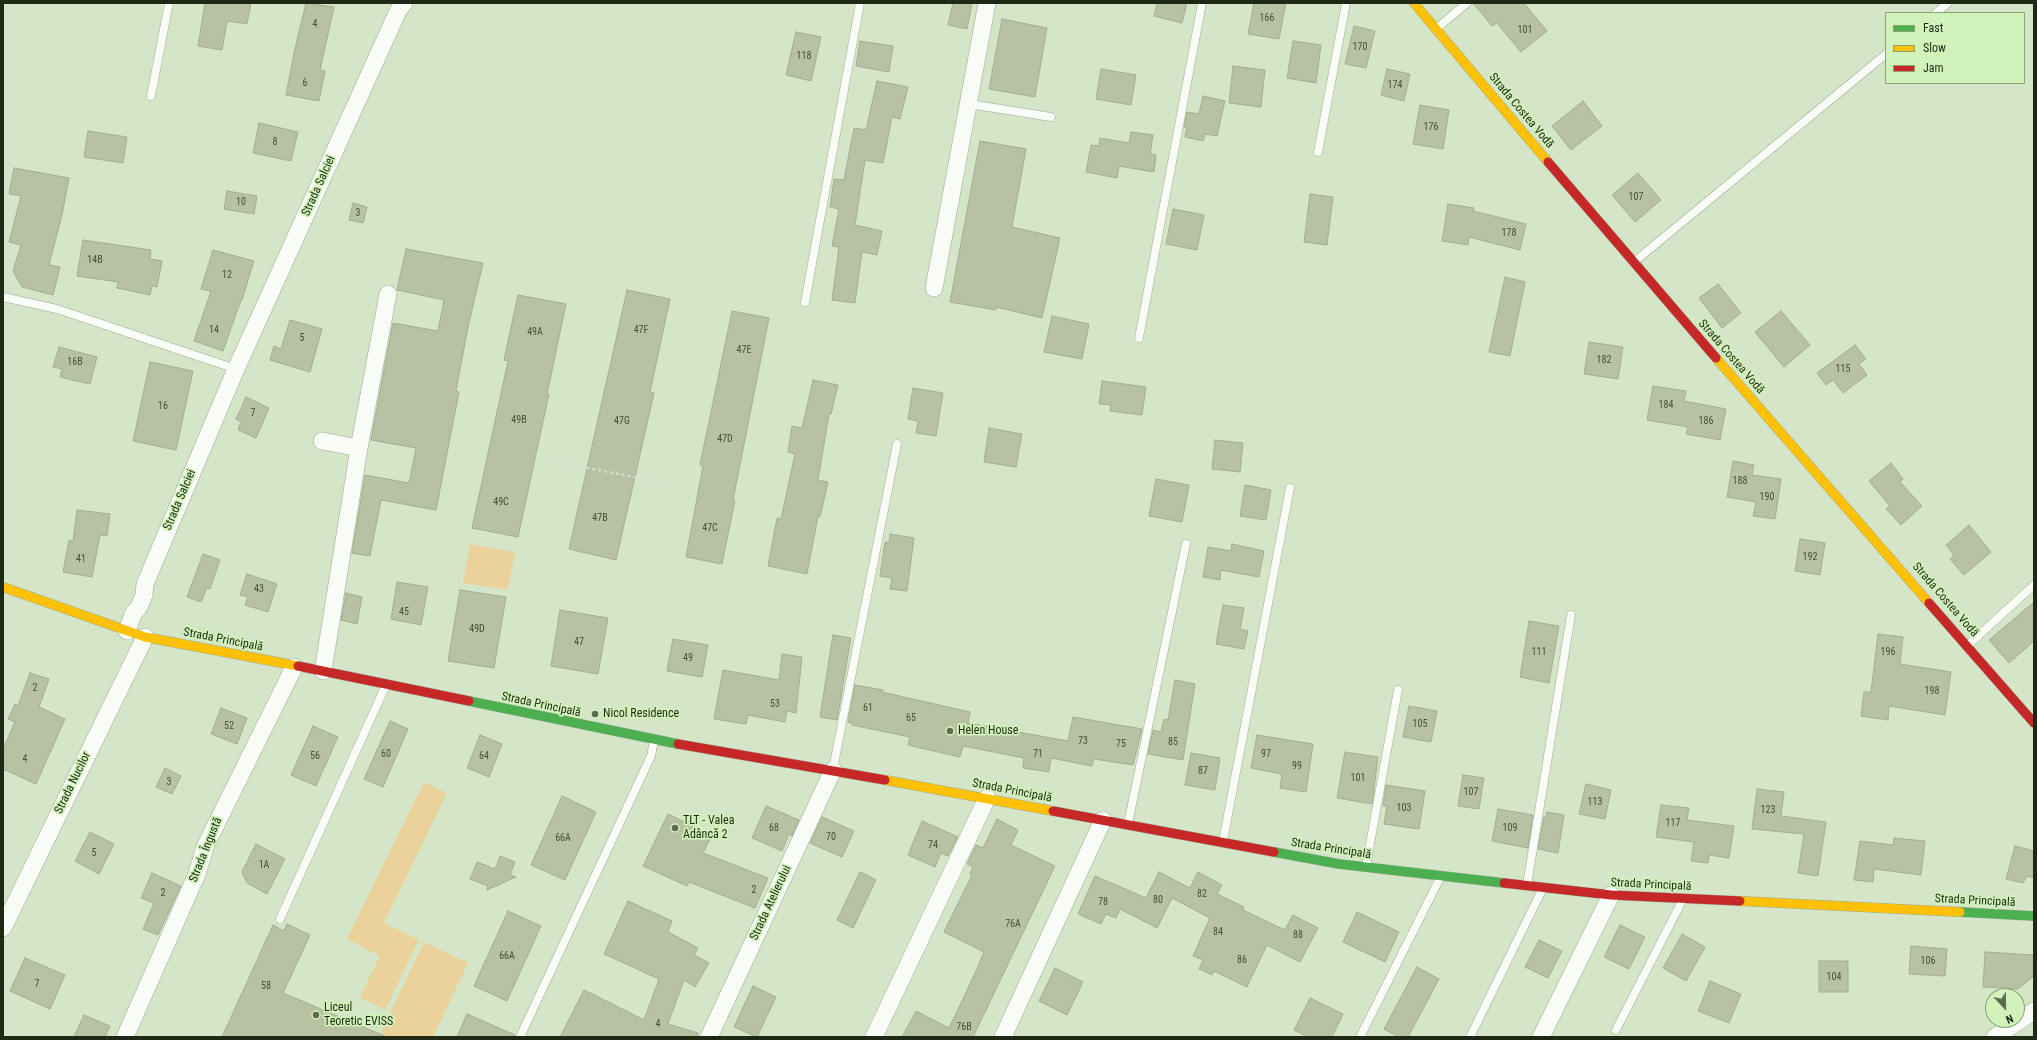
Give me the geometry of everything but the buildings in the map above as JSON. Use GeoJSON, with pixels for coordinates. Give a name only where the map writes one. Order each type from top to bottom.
{"type":"FeatureCollection","features":[{"type":"Feature","properties":{"kind":"street","name":"Strada Salciei"},"geometry":{"type":"LineString","coordinates":[[127,631],[133,614],[139,607],[144,595],[145,584],[236,369],[395,18],[404,3]]}},
{"type":"Feature","properties":{"kind":"street"},"geometry":{"type":"LineString","coordinates":[[934,288],[987,3]]}},
{"type":"Feature","properties":{"kind":"street","name":"Strada Costea Vodă"},"geometry":{"type":"LineString","coordinates":[[1414,3],[1633,263],[1968,645],[2034,723]]}},
{"type":"Feature","properties":{"kind":"street"},"geometry":{"type":"LineString","coordinates":[[323,671],[359,448],[388,294]]}},
{"type":"Feature","properties":{"kind":"street"},"geometry":{"type":"LineString","coordinates":[[322,441],[359,448]]}},
{"type":"Feature","properties":{"kind":"street","name":"Strada Principală"},"geometry":{"type":"LineString","coordinates":[[3,587],[145,638],[323,671],[654,740],[833,770],[1223,843],[1366,867],[1611,895],[2034,916]]}},
{"type":"Feature","properties":{"kind":"street","name":"Strada Nucilor"},"geometry":{"type":"LineString","coordinates":[[3,928],[145,638]]}},
{"type":"Feature","properties":{"kind":"street","name":"Strada Îngustă"},"geometry":{"type":"LineString","coordinates":[[125,1037],[197,874],[205,847],[294,666]]}},
{"type":"Feature","properties":{"kind":"street","name":"Strada Atelierului"},"geometry":{"type":"LineString","coordinates":[[708,1037],[833,770]]}},
{"type":"Feature","properties":{"kind":"street"},"geometry":{"type":"LineString","coordinates":[[874,1037],[987,798]]}},
{"type":"Feature","properties":{"kind":"street"},"geometry":{"type":"LineString","coordinates":[[1003,1037],[1103,820]]}},
{"type":"Feature","properties":{"kind":"street"},"geometry":{"type":"LineString","coordinates":[[1541,1037],[1611,895]]}},
{"type":"Feature","properties":{"kind":"street"},"geometry":{"type":"LineString","coordinates":[[1995,1037],[2034,1011]]}},
{"type":"Feature","properties":{"kind":"lane"},"geometry":{"type":"LineString","coordinates":[[151,96],[169,3]]}},
{"type":"Feature","properties":{"kind":"lane"},"geometry":{"type":"LineString","coordinates":[[805,302],[860,3]]}},
{"type":"Feature","properties":{"kind":"lane"},"geometry":{"type":"LineString","coordinates":[[1138,338],[1202,3]]}},
{"type":"Feature","properties":{"kind":"lane"},"geometry":{"type":"LineString","coordinates":[[1318,152],[1346,3]]}},
{"type":"Feature","properties":{"kind":"lane"},"geometry":{"type":"LineString","coordinates":[[1435,29],[1467,3]]}},
{"type":"Feature","properties":{"kind":"lane"},"geometry":{"type":"LineString","coordinates":[[1937,12],[1948,3]]}},
{"type":"Feature","properties":{"kind":"lane"},"geometry":{"type":"LineString","coordinates":[[1633,263],[1885,55]]}},
{"type":"Feature","properties":{"kind":"lane"},"geometry":{"type":"LineString","coordinates":[[969,104],[1051,117]]}},
{"type":"Feature","properties":{"kind":"lane"},"geometry":{"type":"LineString","coordinates":[[3,297],[57,309],[236,369]]}},
{"type":"Feature","properties":{"kind":"lane"},"geometry":{"type":"LineString","coordinates":[[833,770],[897,444]]}},
{"type":"Feature","properties":{"kind":"lane"},"geometry":{"type":"LineString","coordinates":[[1223,843],[1290,488]]}},
{"type":"Feature","properties":{"kind":"lane"},"geometry":{"type":"LineString","coordinates":[[1128,825],[1186,544]]}},
{"type":"Feature","properties":{"kind":"lane"},"geometry":{"type":"LineString","coordinates":[[1968,645],[2034,585]]}},
{"type":"Feature","properties":{"kind":"lane"},"geometry":{"type":"LineString","coordinates":[[1527,885],[1572,615]]}},
{"type":"Feature","properties":{"kind":"lane"},"geometry":{"type":"LineString","coordinates":[[280,919],[386,685]]}},
{"type":"Feature","properties":{"kind":"lane"},"geometry":{"type":"LineString","coordinates":[[1366,867],[1398,690]]}},
{"type":"Feature","properties":{"kind":"lane"},"geometry":{"type":"LineString","coordinates":[[520,1037],[651,756],[654,740]]}},
{"type":"Feature","properties":{"kind":"lane"},"geometry":{"type":"LineString","coordinates":[[1360,1037],[1442,875]]}},
{"type":"Feature","properties":{"kind":"lane"},"geometry":{"type":"LineString","coordinates":[[1470,1037],[1543,888]]}},
{"type":"Feature","properties":{"kind":"lane"},"geometry":{"type":"LineString","coordinates":[[1616,1030],[1683,899]]}},
{"type":"Feature","properties":{"kind":"path"},"geometry":{"type":"LineString","coordinates":[[557,462],[660,482]]}},
{"type":"Feature","properties":{"kind":"shaded area"},"geometry":{"type":"Polygon","coordinates":[[[470,544],[515,552],[508,590],[463,583],[470,544]]]}},
{"type":"Feature","properties":{"kind":"shaded area"},"geometry":{"type":"Polygon","coordinates":[[[424,782],[447,793],[384,923],[419,940],[385,1010],[360,997],[380,956],[347,939],[424,782]]]}},
{"type":"Feature","properties":{"kind":"shaded area"},"geometry":{"type":"Polygon","coordinates":[[[424,942],[468,963],[433,1037],[387,1037],[380,1034],[424,942]]]}},
{"type":"Feature","properties":{"kind":"traffic: fast"},"geometry":{"type":"LineString","coordinates":[[469,701],[678,744]]}},
{"type":"Feature","properties":{"kind":"traffic: fast"},"geometry":{"type":"LineString","coordinates":[[1274,852],[1339,864],[1504,883]]}},
{"type":"Feature","properties":{"kind":"traffic: fast"},"geometry":{"type":"LineString","coordinates":[[1960,912],[2034,916]]}},
{"type":"Feature","properties":{"kind":"traffic: slow"},"geometry":{"type":"LineString","coordinates":[[1414,3],[1548,162]]}},
{"type":"Feature","properties":{"kind":"traffic: slow"},"geometry":{"type":"LineString","coordinates":[[1716,358],[1929,603]]}},
{"type":"Feature","properties":{"kind":"traffic: slow"},"geometry":{"type":"LineString","coordinates":[[3,587],[145,637],[298,666]]}},
{"type":"Feature","properties":{"kind":"traffic: slow"},"geometry":{"type":"LineString","coordinates":[[885,780],[1053,811]]}},
{"type":"Feature","properties":{"kind":"traffic: slow"},"geometry":{"type":"LineString","coordinates":[[1740,901],[1960,912]]}},
{"type":"Feature","properties":{"kind":"traffic: jam"},"geometry":{"type":"LineString","coordinates":[[1548,162],[1716,358]]}},
{"type":"Feature","properties":{"kind":"traffic: jam"},"geometry":{"type":"LineString","coordinates":[[1929,603],[2034,723]]}},
{"type":"Feature","properties":{"kind":"traffic: jam"},"geometry":{"type":"LineString","coordinates":[[298,666],[469,701]]}},
{"type":"Feature","properties":{"kind":"traffic: jam"},"geometry":{"type":"LineString","coordinates":[[678,744],[885,780]]}},
{"type":"Feature","properties":{"kind":"traffic: jam"},"geometry":{"type":"LineString","coordinates":[[1053,811],[1274,852]]}},
{"type":"Feature","properties":{"kind":"traffic: jam"},"geometry":{"type":"LineString","coordinates":[[1504,883],[1611,895],[1740,901]]}},
{"type":"Feature","properties":{"kind":"place","name":"Nicol Residence"},"geometry":{"type":"Point","coordinates":[595,714]}},
{"type":"Feature","properties":{"kind":"place","name":"Helen House"},"geometry":{"type":"Point","coordinates":[950,731]}},
{"type":"Feature","properties":{"kind":"place","name":"TLT - Valea Adâncă 2"},"geometry":{"type":"Point","coordinates":[675,828]}},
{"type":"Feature","properties":{"kind":"place","name":"Liceul Teoretic EVISS"},"geometry":{"type":"Point","coordinates":[316,1015]}}]}
